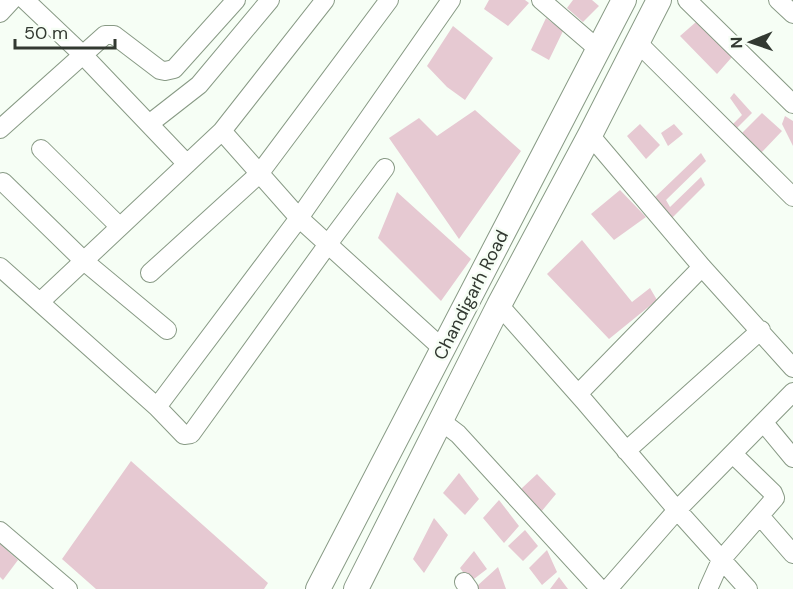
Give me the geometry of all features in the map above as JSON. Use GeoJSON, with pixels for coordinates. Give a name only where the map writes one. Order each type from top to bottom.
{"type":"FeatureCollection","features":[{"type":"Feature","properties":{"kind":"main road","name":"Chandigarh Road"},"geometry":{"type":"LineString","coordinates":[[318,589],[624,0]]}},
{"type":"Feature","properties":{"kind":"main road","name":"Chandigarh Road"},"geometry":{"type":"LineString","coordinates":[[356,589],[499,305],[659,0]]}},
{"type":"Feature","properties":{"kind":"street"},"geometry":{"type":"LineString","coordinates":[[0,13],[12,0]]}},
{"type":"Feature","properties":{"kind":"street"},"geometry":{"type":"LineString","coordinates":[[25,0],[83,55],[187,164]]}},
{"type":"Feature","properties":{"kind":"street"},"geometry":{"type":"LineString","coordinates":[[0,129],[105,35],[112,34],[160,70],[170,71],[236,0]]}},
{"type":"Feature","properties":{"kind":"street"},"geometry":{"type":"LineString","coordinates":[[149,124],[199,85],[270,0]]}},
{"type":"Feature","properties":{"kind":"street"},"geometry":{"type":"LineString","coordinates":[[40,302],[222,131],[325,0]]}},
{"type":"Feature","properties":{"kind":"street"},"geometry":{"type":"LineString","coordinates":[[150,273],[259,174],[389,0]]}},
{"type":"Feature","properties":{"kind":"street"},"geometry":{"type":"LineString","coordinates":[[157,407],[299,218],[451,0]]}},
{"type":"Feature","properties":{"kind":"street"},"geometry":{"type":"LineString","coordinates":[[541,0],[598,49]]}},
{"type":"Feature","properties":{"kind":"street"},"geometry":{"type":"LineString","coordinates":[[687,0],[793,104]]}},
{"type":"Feature","properties":{"kind":"street"},"geometry":{"type":"LineString","coordinates":[[778,0],[793,14]]}},
{"type":"Feature","properties":{"kind":"street"},"geometry":{"type":"LineString","coordinates":[[638,43],[793,196]]}},
{"type":"Feature","properties":{"kind":"street"},"geometry":{"type":"LineString","coordinates":[[222,131],[299,218],[443,349]]}},
{"type":"Feature","properties":{"kind":"street"},"geometry":{"type":"LineString","coordinates":[[590,135],[702,267],[761,330],[789,354]]}},
{"type":"Feature","properties":{"kind":"street"},"geometry":{"type":"LineString","coordinates":[[41,149],[120,227]]}},
{"type":"Feature","properties":{"kind":"street"},"geometry":{"type":"LineString","coordinates":[[0,267],[157,407],[184,435],[191,434],[385,168]]}},
{"type":"Feature","properties":{"kind":"street"},"geometry":{"type":"LineString","coordinates":[[3,182],[84,261],[167,330]]}},
{"type":"Feature","properties":{"kind":"street"},"geometry":{"type":"LineString","coordinates":[[578,394],[702,267]]}},
{"type":"Feature","properties":{"kind":"street"},"geometry":{"type":"LineString","coordinates":[[499,305],[748,589]]}},
{"type":"Feature","properties":{"kind":"street"},"geometry":{"type":"LineString","coordinates":[[626,451],[761,330]]}},
{"type":"Feature","properties":{"kind":"street"},"geometry":{"type":"LineString","coordinates":[[608,589],[677,510],[793,392]]}},
{"type":"Feature","properties":{"kind":"street"},"geometry":{"type":"LineString","coordinates":[[441,421],[458,434],[600,589]]}},
{"type":"Feature","properties":{"kind":"street"},"geometry":{"type":"LineString","coordinates":[[764,423],[793,458]]}},
{"type":"Feature","properties":{"kind":"street"},"geometry":{"type":"LineString","coordinates":[[708,589],[721,560],[774,501],[774,495],[733,454]]}},
{"type":"Feature","properties":{"kind":"street"},"geometry":{"type":"LineString","coordinates":[[760,516],[793,554]]}},
{"type":"Feature","properties":{"kind":"street"},"geometry":{"type":"LineString","coordinates":[[0,531],[68,589]]}},
{"type":"Feature","properties":{"kind":"building"},"geometry":{"type":"Polygon","coordinates":[[[489,0],[525,0],[529,3],[508,26],[484,9],[489,0]]]}},
{"type":"Feature","properties":{"kind":"building"},"geometry":{"type":"Polygon","coordinates":[[[573,0],[592,0],[599,6],[583,22],[567,8],[573,0]]]}},
{"type":"Feature","properties":{"kind":"building"},"geometry":{"type":"Polygon","coordinates":[[[546,18],[563,31],[549,60],[531,50],[546,18]]]}},
{"type":"Feature","properties":{"kind":"building"},"geometry":{"type":"Polygon","coordinates":[[[696,22],[732,57],[717,74],[680,36],[696,22]]]}},
{"type":"Feature","properties":{"kind":"building"},"geometry":{"type":"Polygon","coordinates":[[[453,26],[493,58],[465,100],[447,87],[427,66],[453,26]]]}},
{"type":"Feature","properties":{"kind":"building"},"geometry":{"type":"Polygon","coordinates":[[[734,93],[752,113],[735,130],[731,126],[742,115],[730,98],[734,93]]]}},
{"type":"Feature","properties":{"kind":"building"},"geometry":{"type":"Polygon","coordinates":[[[475,110],[521,151],[459,239],[389,138],[419,118],[437,136],[475,110]]]}},
{"type":"Feature","properties":{"kind":"building"},"geometry":{"type":"Polygon","coordinates":[[[762,113],[782,131],[760,154],[740,135],[762,113]]]}},
{"type":"Feature","properties":{"kind":"building"},"geometry":{"type":"Polygon","coordinates":[[[785,116],[793,121],[793,146],[782,124],[785,116]]]}},
{"type":"Feature","properties":{"kind":"building"},"geometry":{"type":"Polygon","coordinates":[[[640,124],[660,145],[646,159],[627,136],[640,124]]]}},
{"type":"Feature","properties":{"kind":"building"},"geometry":{"type":"Polygon","coordinates":[[[674,124],[683,134],[668,146],[661,133],[674,124]]]}},
{"type":"Feature","properties":{"kind":"building"},"geometry":{"type":"Polygon","coordinates":[[[701,153],[706,161],[666,200],[670,207],[701,177],[705,185],[669,221],[653,199],[701,153]]]}},
{"type":"Feature","properties":{"kind":"building"},"geometry":{"type":"Polygon","coordinates":[[[620,190],[646,217],[614,240],[591,214],[620,190]]]}},
{"type":"Feature","properties":{"kind":"building"},"geometry":{"type":"Polygon","coordinates":[[[397,192],[471,259],[441,301],[378,238],[397,192]]]}},
{"type":"Feature","properties":{"kind":"building"},"geometry":{"type":"Polygon","coordinates":[[[582,240],[632,302],[650,288],[657,300],[609,339],[547,274],[582,240]]]}},
{"type":"Feature","properties":{"kind":"building"},"geometry":{"type":"Polygon","coordinates":[[[131,461],[268,583],[264,589],[96,589],[62,559],[131,461]]]}},
{"type":"Feature","properties":{"kind":"building"},"geometry":{"type":"Polygon","coordinates":[[[459,473],[479,499],[465,515],[443,493],[459,473]]]}},
{"type":"Feature","properties":{"kind":"building"},"geometry":{"type":"Polygon","coordinates":[[[537,474],[556,494],[541,512],[521,489],[537,474]]]}},
{"type":"Feature","properties":{"kind":"building"},"geometry":{"type":"Polygon","coordinates":[[[499,500],[519,526],[504,543],[483,518],[499,500]]]}},
{"type":"Feature","properties":{"kind":"building"},"geometry":{"type":"Polygon","coordinates":[[[434,518],[448,535],[424,573],[413,559],[434,518]]]}},
{"type":"Feature","properties":{"kind":"building"},"geometry":{"type":"Polygon","coordinates":[[[525,530],[538,546],[523,561],[508,546],[525,530]]]}},
{"type":"Feature","properties":{"kind":"building"},"geometry":{"type":"Polygon","coordinates":[[[0,544],[18,560],[3,580],[0,577],[0,544]]]}},
{"type":"Feature","properties":{"kind":"building"},"geometry":{"type":"Polygon","coordinates":[[[547,550],[557,572],[542,585],[529,568],[547,550]]]}},
{"type":"Feature","properties":{"kind":"building"},"geometry":{"type":"Polygon","coordinates":[[[474,551],[487,569],[470,582],[460,568],[474,551]]]}},
{"type":"Feature","properties":{"kind":"building"},"geometry":{"type":"Polygon","coordinates":[[[498,567],[506,589],[479,589],[477,586],[498,567]]]}},
{"type":"Feature","properties":{"kind":"building"},"geometry":{"type":"Polygon","coordinates":[[[559,577],[568,589],[550,589],[559,577]]]}}]}
